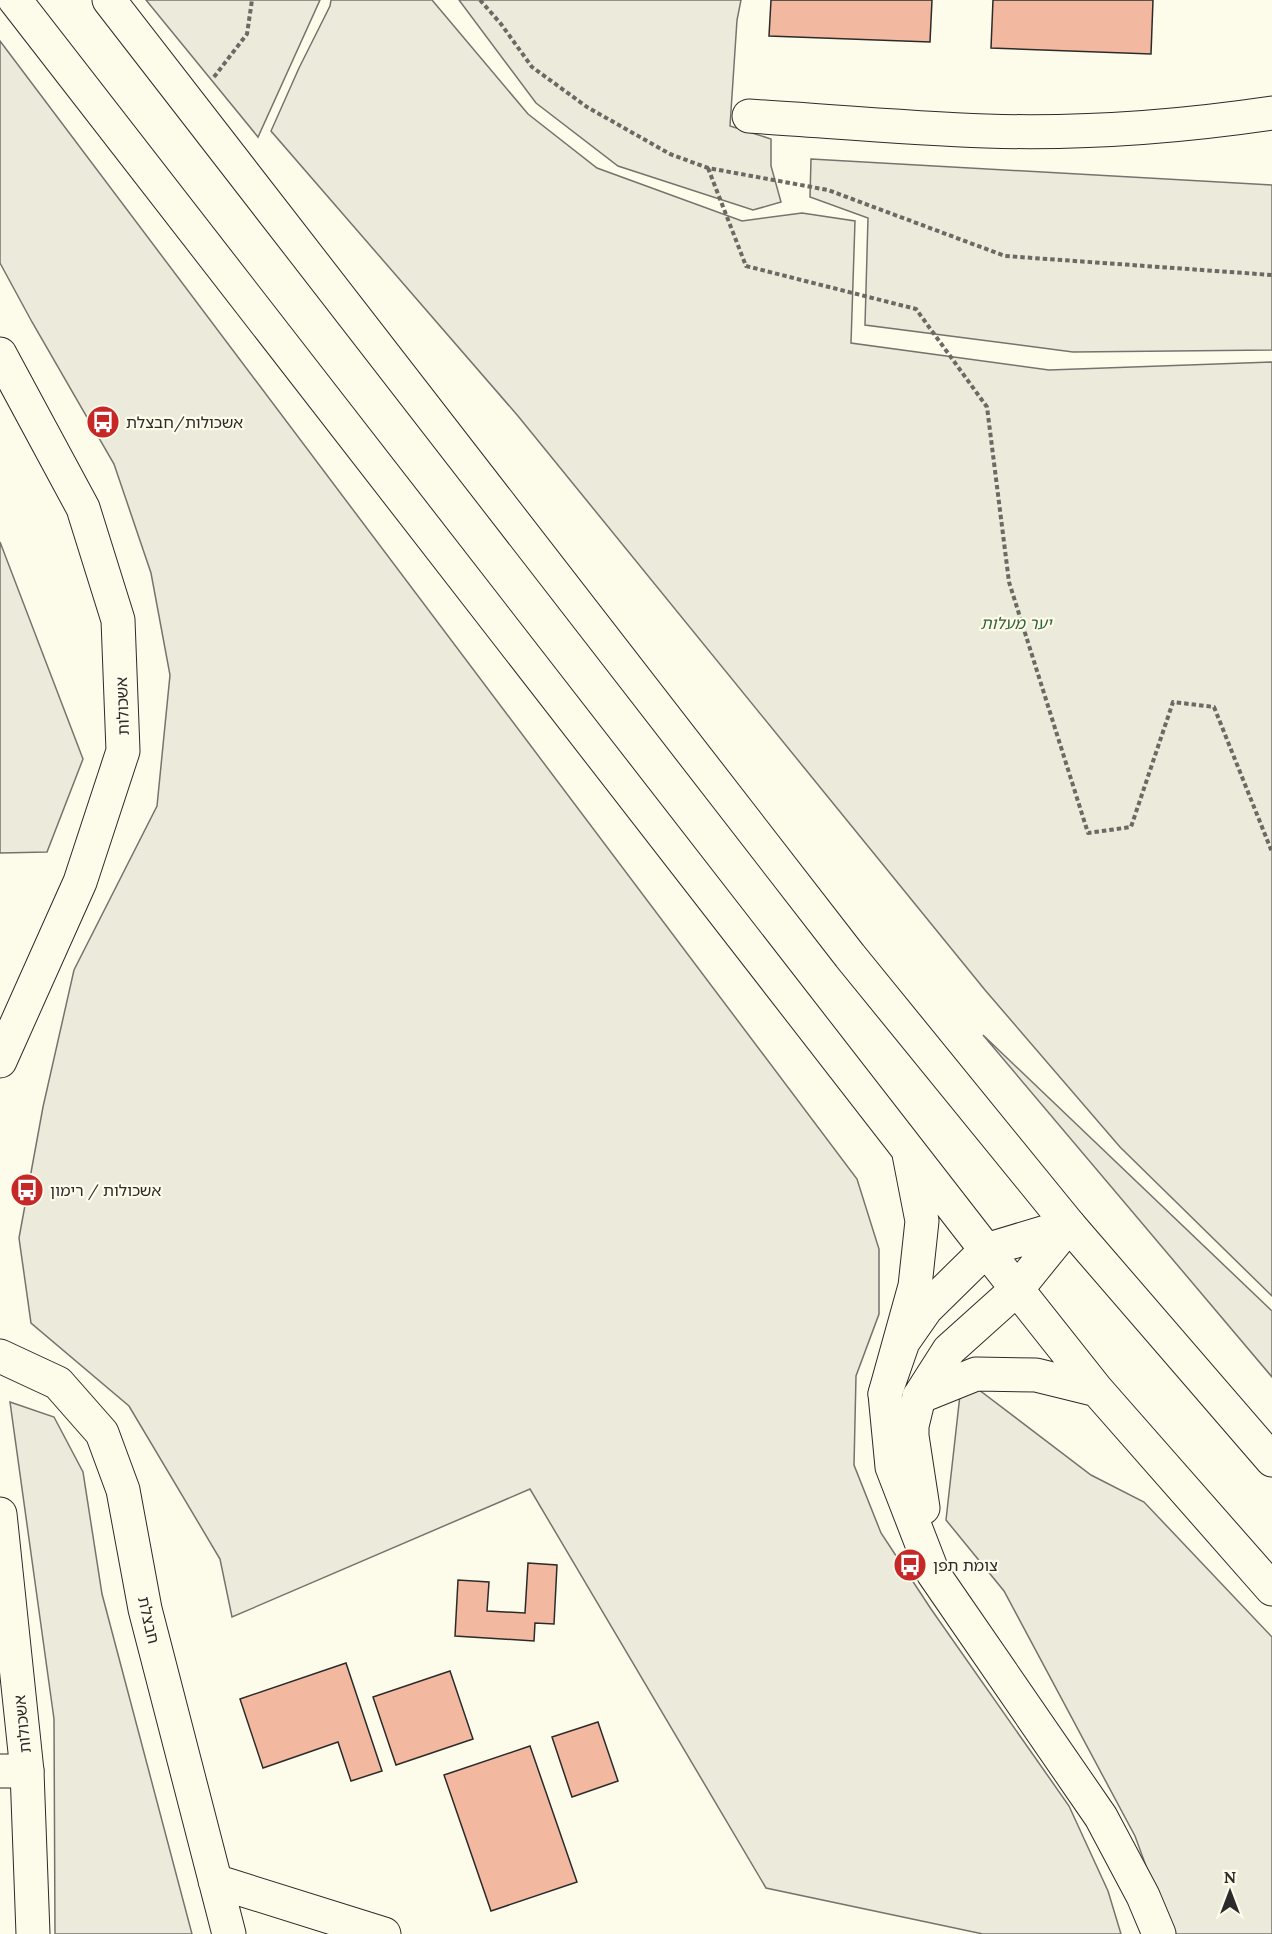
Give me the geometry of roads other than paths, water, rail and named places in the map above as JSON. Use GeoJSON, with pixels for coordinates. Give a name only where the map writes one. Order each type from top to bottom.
{"type":"FeatureCollection","features":[{"type":"Feature","properties":{"kind":"main road"},"geometry":{"type":"LineString","coordinates":[[15,0],[986,1250],[1097,1389],[1272,1589]]}},
{"type":"Feature","properties":{"kind":"main road"},"geometry":{"type":"LineString","coordinates":[[109,0],[850,956],[1069,1225],[1272,1460]]}},
{"type":"Feature","properties":{"kind":"main road"},"geometry":{"type":"LineString","coordinates":[[749,116],[985,131],[1035,131],[1134,128],[1212,121],[1272,112]]}},
{"type":"Feature","properties":{"kind":"main road","name":"אשכולות"},"geometry":{"type":"LineString","coordinates":[[0,354],[83,508],[118,620],[123,751],[80,882],[0,1061]]}},
{"type":"Feature","properties":{"kind":"main road"},"geometry":{"type":"LineString","coordinates":[[908,1149],[922,1221],[915,1287],[885,1394],[892,1467],[933,1572],[1101,1817],[1143,1896],[1159,1934]]}},
{"type":"Feature","properties":{"kind":"main road"},"geometry":{"type":"LineString","coordinates":[[885,1394],[903,1342],[926,1309],[986,1250],[1069,1225]]}},
{"type":"Feature","properties":{"kind":"main road"},"geometry":{"type":"LineString","coordinates":[[933,1572],[912,1436],[918,1397],[949,1350],[1018,1288],[1069,1225]]}},
{"type":"Feature","properties":{"kind":"main road","name":"חבצלת"},"geometry":{"type":"LineString","coordinates":[[0,1356],[58,1383],[102,1432],[123,1490],[145,1609],[229,1934]]}},
{"type":"Feature","properties":{"kind":"main road"},"geometry":{"type":"LineString","coordinates":[[918,1397],[976,1374],[1036,1375],[1097,1389]]}},
{"type":"Feature","properties":{"kind":"main road","name":"אשכולות"},"geometry":{"type":"LineString","coordinates":[[0,1514],[14,1771],[33,1934]]}},
{"type":"Feature","properties":{"kind":"main road"},"geometry":{"type":"LineString","coordinates":[[215,1881],[384,1934]]}},
{"type":"Feature","properties":{"kind":"place","name":"אשכולות/חבצלת"},"geometry":{"type":"Point","coordinates":[103,422]}},
{"type":"Feature","properties":{"kind":"place","name":"אשכולות / רימון"},"geometry":{"type":"Point","coordinates":[27,1190]}},
{"type":"Feature","properties":{"kind":"place","name":"צומת תפן"},"geometry":{"type":"Point","coordinates":[910,1565]}},
{"type":"Feature","properties":{"kind":"park label","name":"יער מעלות"},"geometry":{"type":"Point","coordinates":[1016,623]}}]}
